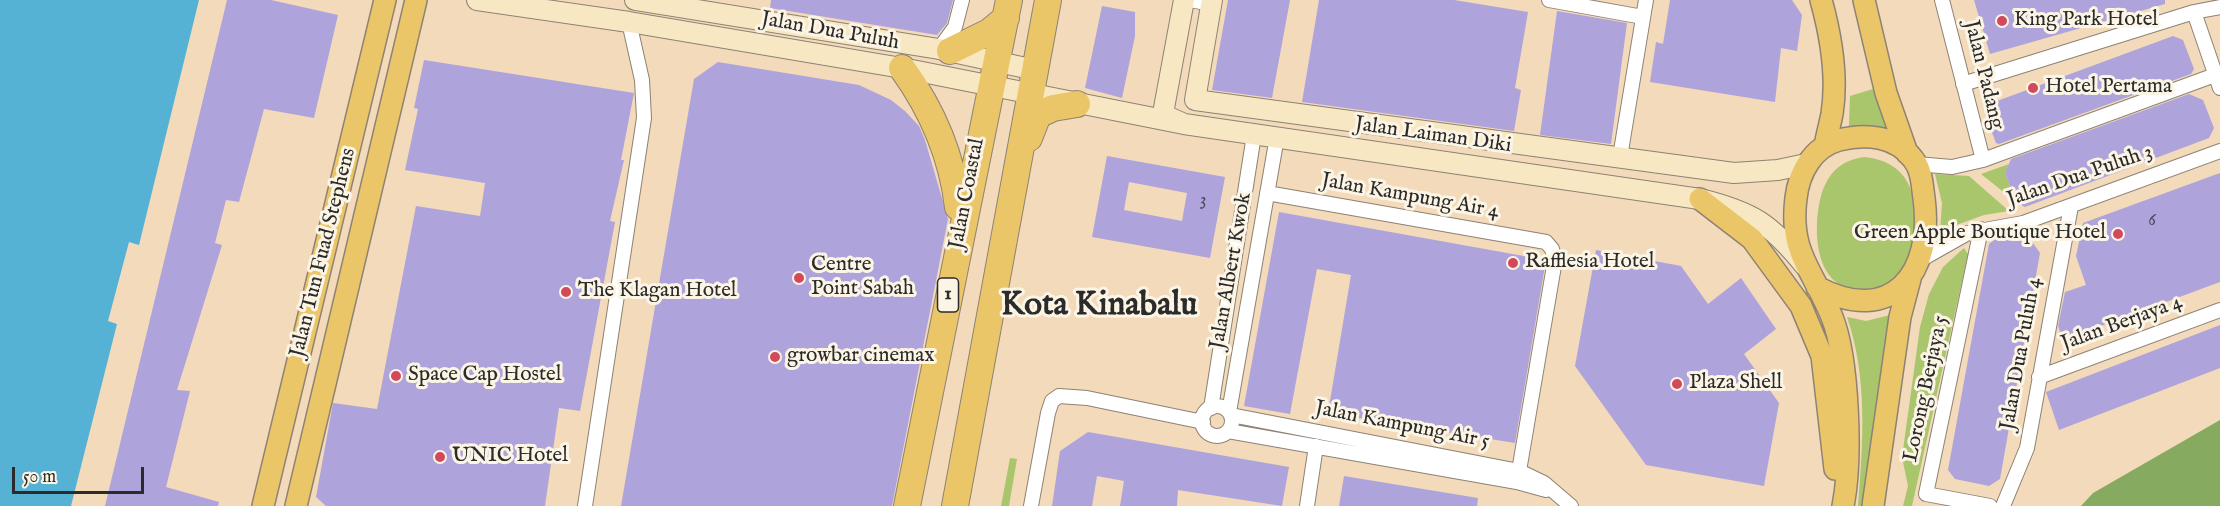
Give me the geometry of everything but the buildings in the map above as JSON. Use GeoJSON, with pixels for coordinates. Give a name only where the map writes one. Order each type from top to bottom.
{"type":"FeatureCollection","features":[{"type":"Feature","properties":{"kind":"highway"},"geometry":{"type":"LineString","coordinates":[[955,506],[1048,0]]}},
{"type":"Feature","properties":{"kind":"highway"},"geometry":{"type":"LineString","coordinates":[[944,50],[989,32],[1007,9]]}},
{"type":"Feature","properties":{"kind":"highway","name":"Jalan Coastal"},"geometry":{"type":"LineString","coordinates":[[907,506],[1007,9]]}},
{"type":"Feature","properties":{"kind":"highway"},"geometry":{"type":"LineString","coordinates":[[902,68],[934,120],[954,174],[958,208],[953,270]]}},
{"type":"Feature","properties":{"kind":"highway"},"geometry":{"type":"LineString","coordinates":[[1016,181],[1034,120],[1038,115],[1053,108],[1077,104]]}},
{"type":"Feature","properties":{"kind":"main road","name":"Jalan Tun Fuad Stephens"},"geometry":{"type":"LineString","coordinates":[[263,506],[385,0]]}},
{"type":"Feature","properties":{"kind":"main road","name":"Jalan Tun Fuad Stephens"},"geometry":{"type":"LineString","coordinates":[[296,506],[416,0]]}},
{"type":"Feature","properties":{"kind":"main road"},"geometry":{"type":"LineString","coordinates":[[1821,0],[1831,35],[1834,81],[1832,116],[1825,146]]}},
{"type":"Feature","properties":{"kind":"main road"},"geometry":{"type":"LineString","coordinates":[[1864,0],[1886,93],[1921,175],[1926,210],[1922,259],[1910,279],[1900,317],[1873,506]]}},
{"type":"Feature","properties":{"kind":"main road"},"geometry":{"type":"LineString","coordinates":[[1844,502],[1847,429],[1845,367],[1832,316],[1806,268],[1795,232],[1796,191],[1806,164],[1825,146],[1837,141],[1868,136],[1889,141],[1912,158]]}},
{"type":"Feature","properties":{"kind":"main road"},"geometry":{"type":"LineString","coordinates":[[1700,199],[1752,238],[1801,306],[1822,356],[1834,465],[1844,502]]}},
{"type":"Feature","properties":{"kind":"main road"},"geometry":{"type":"LineString","coordinates":[[1817,287],[1836,297],[1856,301],[1876,299],[1890,294],[1910,279]]}},
{"type":"Feature","properties":{"kind":"street","name":"Jalan Dua Puluh"},"geometry":{"type":"LineString","coordinates":[[477,0],[629,22],[991,85],[1033,83]]}},
{"type":"Feature","properties":{"kind":"street"},"geometry":{"type":"LineString","coordinates":[[944,50],[956,27],[962,0]]}},
{"type":"Feature","properties":{"kind":"street"},"geometry":{"type":"LineString","coordinates":[[1184,0],[1164,108],[1166,116],[1184,124]]}},
{"type":"Feature","properties":{"kind":"street"},"geometry":{"type":"LineString","coordinates":[[1190,0],[1212,2]]}},
{"type":"Feature","properties":{"kind":"street"},"geometry":{"type":"LineString","coordinates":[[1549,0],[1594,4],[1643,17]]}},
{"type":"Feature","properties":{"kind":"street"},"geometry":{"type":"LineString","coordinates":[[1620,157],[1646,0]]}},
{"type":"Feature","properties":{"kind":"street","name":"Jalan Padang"},"geometry":{"type":"LineString","coordinates":[[1942,0],[1983,160]]}},
{"type":"Feature","properties":{"kind":"street","name":"Jalan Dua Puluh"},"geometry":{"type":"LineString","coordinates":[[647,1],[688,4],[995,60],[1033,83]]}},
{"type":"Feature","properties":{"kind":"street","name":"Jalan Laiman Diki"},"geometry":{"type":"LineString","coordinates":[[1212,2],[1195,100],[1734,173],[1778,170],[1806,164]]}},
{"type":"Feature","properties":{"kind":"street"},"geometry":{"type":"LineString","coordinates":[[1963,84],[2194,12],[2220,7]]}},
{"type":"Feature","properties":{"kind":"street"},"geometry":{"type":"LineString","coordinates":[[1912,158],[1952,167],[1983,160],[2218,82],[2194,12]]}},
{"type":"Feature","properties":{"kind":"street"},"geometry":{"type":"LineString","coordinates":[[585,506],[644,118],[642,80],[629,22]]}},
{"type":"Feature","properties":{"kind":"street","name":"Jalan Laiman Diki"},"geometry":{"type":"LineString","coordinates":[[1033,83],[1077,104],[1184,124],[1700,199],[1737,208],[1762,222],[1783,239],[1806,268]]}},
{"type":"Feature","properties":{"kind":"street","name":"Jalan Albert Kwok"},"geometry":{"type":"LineString","coordinates":[[1211,408],[1254,135]]}},
{"type":"Feature","properties":{"kind":"street","name":"Jalan Albert Kwok"},"geometry":{"type":"LineString","coordinates":[[1230,413],[1276,137]]}},
{"type":"Feature","properties":{"kind":"street","name":"Jalan Dua Puluh 3"},"geometry":{"type":"LineString","coordinates":[[1922,259],[1968,233],[2023,223],[2220,151]]}},
{"type":"Feature","properties":{"kind":"street","name":"Jalan Kampung Air 4"},"geometry":{"type":"LineString","coordinates":[[1267,193],[1546,242],[1552,249],[1555,260],[1519,471]]}},
{"type":"Feature","properties":{"kind":"street","name":"Jalan Dua Puluh 4"},"geometry":{"type":"LineString","coordinates":[[2003,506],[2027,448],[2071,206]]}},
{"type":"Feature","properties":{"kind":"street","name":"Lorong Berjaya 5"},"geometry":{"type":"LineString","coordinates":[[1982,229],[1926,494],[1990,506]]}},
{"type":"Feature","properties":{"kind":"street","name":"Jalan Berjaya 4"},"geometry":{"type":"LineString","coordinates":[[2039,377],[2220,310]]}},
{"type":"Feature","properties":{"kind":"street"},"geometry":{"type":"LineString","coordinates":[[1031,506],[1048,412],[1052,400],[1059,396],[1087,398],[1203,422]]}},
{"type":"Feature","properties":{"kind":"street"},"geometry":{"type":"LineString","coordinates":[[1221,406],[1230,413],[1232,424],[1228,431],[1221,435],[1212,435],[1206,430],[1203,422],[1205,414],[1211,408],[1221,406]]}},
{"type":"Feature","properties":{"kind":"street","name":"Jalan Kampung Air 5"},"geometry":{"type":"LineString","coordinates":[[1230,413],[1519,471],[1534,477],[1571,506]]}},
{"type":"Feature","properties":{"kind":"street"},"geometry":{"type":"LineString","coordinates":[[1228,431],[1517,482],[1559,495]]}},
{"type":"Feature","properties":{"kind":"street"},"geometry":{"type":"LineString","coordinates":[[1306,506],[1316,446]]}},
{"type":"Feature","properties":{"kind":"green space"},"geometry":{"type":"Polygon","coordinates":[[[1873,89],[1887,131],[1845,135],[1849,125],[1850,96],[1873,89]]]}},
{"type":"Feature","properties":{"kind":"green space"},"geometry":{"type":"Polygon","coordinates":[[[1865,157],[1882,161],[1896,168],[1905,178],[1915,205],[1915,220],[1911,252],[1904,269],[1885,286],[1863,291],[1849,289],[1838,284],[1830,276],[1819,252],[1817,223],[1823,189],[1834,171],[1842,164],[1865,157]]]}},
{"type":"Feature","properties":{"kind":"green space"},"geometry":{"type":"Polygon","coordinates":[[[2009,164],[2005,173],[2016,202],[1981,174],[2009,164]]]}},
{"type":"Feature","properties":{"kind":"green space"},"geometry":{"type":"Polygon","coordinates":[[[1935,174],[1969,176],[2009,211],[1984,215],[1940,231],[1942,203],[1935,174]]]}},
{"type":"Feature","properties":{"kind":"green space"},"geometry":{"type":"Polygon","coordinates":[[[1964,248],[1968,254],[1912,506],[1903,506],[1908,486],[1902,457],[1920,327],[1929,294],[1943,267],[1964,248]]]}},
{"type":"Feature","properties":{"kind":"green space"},"geometry":{"type":"Polygon","coordinates":[[[1890,315],[1866,506],[1858,506],[1862,435],[1861,387],[1854,340],[1847,317],[1866,321],[1890,315]]]}},
{"type":"Feature","properties":{"kind":"green space"},"geometry":{"type":"Polygon","coordinates":[[[2220,420],[2220,506],[2081,506],[2093,493],[2220,420]]]}},
{"type":"Feature","properties":{"kind":"green space"},"geometry":{"type":"Polygon","coordinates":[[[1010,458],[1017,459],[1009,506],[1001,506],[1010,458]]]}},
{"type":"Feature","properties":{"kind":"water"},"geometry":{"type":"Polygon","coordinates":[[[0,0],[199,0],[139,245],[129,242],[108,321],[117,324],[71,506],[0,506],[0,0]]]}},
{"type":"Feature","properties":{"kind":"place","name":"King Park Hotel"},"geometry":{"type":"Point","coordinates":[2002,21]}},
{"type":"Feature","properties":{"kind":"place","name":"Hotel Pertama"},"geometry":{"type":"Point","coordinates":[2033,88]}},
{"type":"Feature","properties":{"kind":"place","name":"Green Apple Boutique Hotel"},"geometry":{"type":"Point","coordinates":[2118,234]}},
{"type":"Feature","properties":{"kind":"place","name":"Rafflesia Hotel"},"geometry":{"type":"Point","coordinates":[1513,263]}},
{"type":"Feature","properties":{"kind":"place","name":"Centre Point Sabah"},"geometry":{"type":"Point","coordinates":[799,278]}},
{"type":"Feature","properties":{"kind":"place","name":"The Klagan Hotel"},"geometry":{"type":"Point","coordinates":[566,292]}},
{"type":"Feature","properties":{"kind":"place","name":"growbar cinemax"},"geometry":{"type":"Point","coordinates":[775,357]}},
{"type":"Feature","properties":{"kind":"place","name":"Space Cap Hostel"},"geometry":{"type":"Point","coordinates":[396,376]}},
{"type":"Feature","properties":{"kind":"place","name":"Plaza Shell"},"geometry":{"type":"Point","coordinates":[1677,384]}},
{"type":"Feature","properties":{"kind":"place","name":"UNIC Hotel"},"geometry":{"type":"Point","coordinates":[440,457]}},
{"type":"Feature","properties":{"kind":"district","name":"Kota Kinabalu"},"geometry":{"type":"Point","coordinates":[1099,307]}}]}
